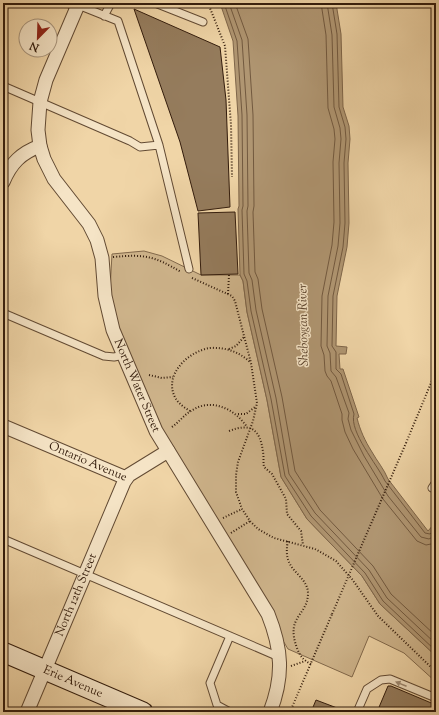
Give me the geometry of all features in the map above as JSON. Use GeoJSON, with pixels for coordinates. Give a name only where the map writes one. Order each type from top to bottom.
{"type":"FeatureCollection","features":[{"type":"Feature","properties":{"kind":"main road","name":"Erie Avenue"},"geometry":{"type":"LineString","coordinates":[[3,652],[143,712]]}},
{"type":"Feature","properties":{"kind":"street","name":"North Water Street"},"geometry":{"type":"LineString","coordinates":[[77,4],[46,80],[40,102],[38,130],[40,146],[51,174],[89,224],[97,240],[102,258],[105,296],[113,330],[156,431],[268,614],[275,633],[280,657],[277,687],[270,712]]}},
{"type":"Feature","properties":{"kind":"street"},"geometry":{"type":"LineString","coordinates":[[3,182],[16,160],[30,150],[40,146]]}},
{"type":"Feature","properties":{"kind":"street","name":"Ontario Avenue"},"geometry":{"type":"LineString","coordinates":[[3,426],[126,478],[168,451]]}},
{"type":"Feature","properties":{"kind":"street","name":"North 12th Street"},"geometry":{"type":"LineString","coordinates":[[27,712],[126,478]]}},
{"type":"Feature","properties":{"kind":"lane"},"geometry":{"type":"LineString","coordinates":[[104,16],[111,3]]}},
{"type":"Feature","properties":{"kind":"lane"},"geometry":{"type":"LineString","coordinates":[[155,3],[203,22]]}},
{"type":"Feature","properties":{"kind":"lane"},"geometry":{"type":"LineString","coordinates":[[77,4],[118,21],[159,145],[186,273]]}},
{"type":"Feature","properties":{"kind":"lane"},"geometry":{"type":"LineString","coordinates":[[3,86],[130,141],[140,147],[159,145]]}},
{"type":"Feature","properties":{"kind":"lane"},"geometry":{"type":"LineString","coordinates":[[3,312],[104,356],[114,357],[124,355]]}},
{"type":"Feature","properties":{"kind":"lane"},"geometry":{"type":"LineString","coordinates":[[436,482],[432,488],[436,490]]}},
{"type":"Feature","properties":{"kind":"lane"},"geometry":{"type":"LineString","coordinates":[[3,539],[280,657]]}},
{"type":"Feature","properties":{"kind":"lane"},"geometry":{"type":"LineString","coordinates":[[230,636],[210,684],[217,705],[230,712]]}},
{"type":"Feature","properties":{"kind":"lane"},"geometry":{"type":"LineString","coordinates":[[357,712],[367,689],[381,680],[390,679],[436,698]]}},
{"type":"Feature","properties":{"kind":"path"},"geometry":{"type":"LineString","coordinates":[[208,3],[225,46],[231,125],[232,177]]}},
{"type":"Feature","properties":{"kind":"path"},"geometry":{"type":"LineString","coordinates":[[102,258],[139,255],[147,256],[186,273],[232,296],[235,301],[250,363],[255,390],[256,406],[238,462],[236,475],[236,492],[242,509],[250,521],[274,538],[315,549],[336,561],[352,579],[378,616],[436,672]]}},
{"type":"Feature","properties":{"kind":"path"},"geometry":{"type":"LineString","coordinates":[[228,294],[229,275]]}},
{"type":"Feature","properties":{"kind":"path"},"geometry":{"type":"LineString","coordinates":[[226,349],[234,347],[244,337]]}},
{"type":"Feature","properties":{"kind":"path"},"geometry":{"type":"LineString","coordinates":[[190,412],[178,402],[174,396],[172,387],[173,376],[180,365],[197,352],[209,348],[226,349],[240,354],[250,363]]}},
{"type":"Feature","properties":{"kind":"path"},"geometry":{"type":"LineString","coordinates":[[290,712],[436,371]]}},
{"type":"Feature","properties":{"kind":"path"},"geometry":{"type":"LineString","coordinates":[[149,375],[162,378],[173,376]]}},
{"type":"Feature","properties":{"kind":"path"},"geometry":{"type":"LineString","coordinates":[[172,427],[190,412],[199,407],[209,405],[227,408],[237,414],[249,428],[256,432],[260,437],[264,467],[272,474],[286,499],[287,514],[301,531],[303,545]]}},
{"type":"Feature","properties":{"kind":"path"},"geometry":{"type":"LineString","coordinates":[[237,414],[246,414],[256,406]]}},
{"type":"Feature","properties":{"kind":"path"},"geometry":{"type":"LineString","coordinates":[[229,431],[243,427],[249,428]]}},
{"type":"Feature","properties":{"kind":"path"},"geometry":{"type":"LineString","coordinates":[[213,524],[242,509]]}},
{"type":"Feature","properties":{"kind":"path"},"geometry":{"type":"LineString","coordinates":[[222,539],[250,521]]}},
{"type":"Feature","properties":{"kind":"path"},"geometry":{"type":"LineString","coordinates":[[288,542],[286,550],[290,565],[305,585],[308,593],[306,602],[294,624],[293,630],[295,641],[303,659],[311,664]]}},
{"type":"Feature","properties":{"kind":"shaded area"},"geometry":{"type":"Polygon","coordinates":[[[144,251],[162,256],[201,275],[240,275],[243,281],[247,312],[267,400],[281,477],[307,519],[362,576],[380,604],[436,656],[436,682],[404,653],[369,636],[352,677],[288,649],[160,435],[109,308],[112,254],[144,251]]]}},
{"type":"Feature","properties":{"kind":"water","name":"Sheboygan River"},"geometry":{"type":"Polygon","coordinates":[[[220,3],[336,3],[341,34],[343,107],[349,126],[350,139],[348,163],[349,223],[347,247],[337,296],[336,346],[347,347],[346,354],[339,354],[340,369],[343,369],[359,417],[357,418],[367,444],[388,479],[428,531],[434,524],[436,526],[436,656],[380,604],[362,576],[307,519],[281,477],[267,400],[247,312],[243,281],[240,275],[238,116],[233,41],[220,3]]]}},
{"type":"Feature","properties":{"kind":"building"},"geometry":{"type":"Polygon","coordinates":[[[134,9],[220,47],[226,100],[230,207],[198,211],[180,142],[134,9]]]}},
{"type":"Feature","properties":{"kind":"building"},"geometry":{"type":"Polygon","coordinates":[[[235,212],[238,274],[201,275],[198,213],[235,212]]]}},
{"type":"Feature","properties":{"kind":"building"},"geometry":{"type":"Polygon","coordinates":[[[388,686],[436,705],[436,712],[377,712],[388,686]]]}},
{"type":"Feature","properties":{"kind":"building"},"geometry":{"type":"Polygon","coordinates":[[[316,700],[345,711],[311,712],[316,700]]]}}]}
